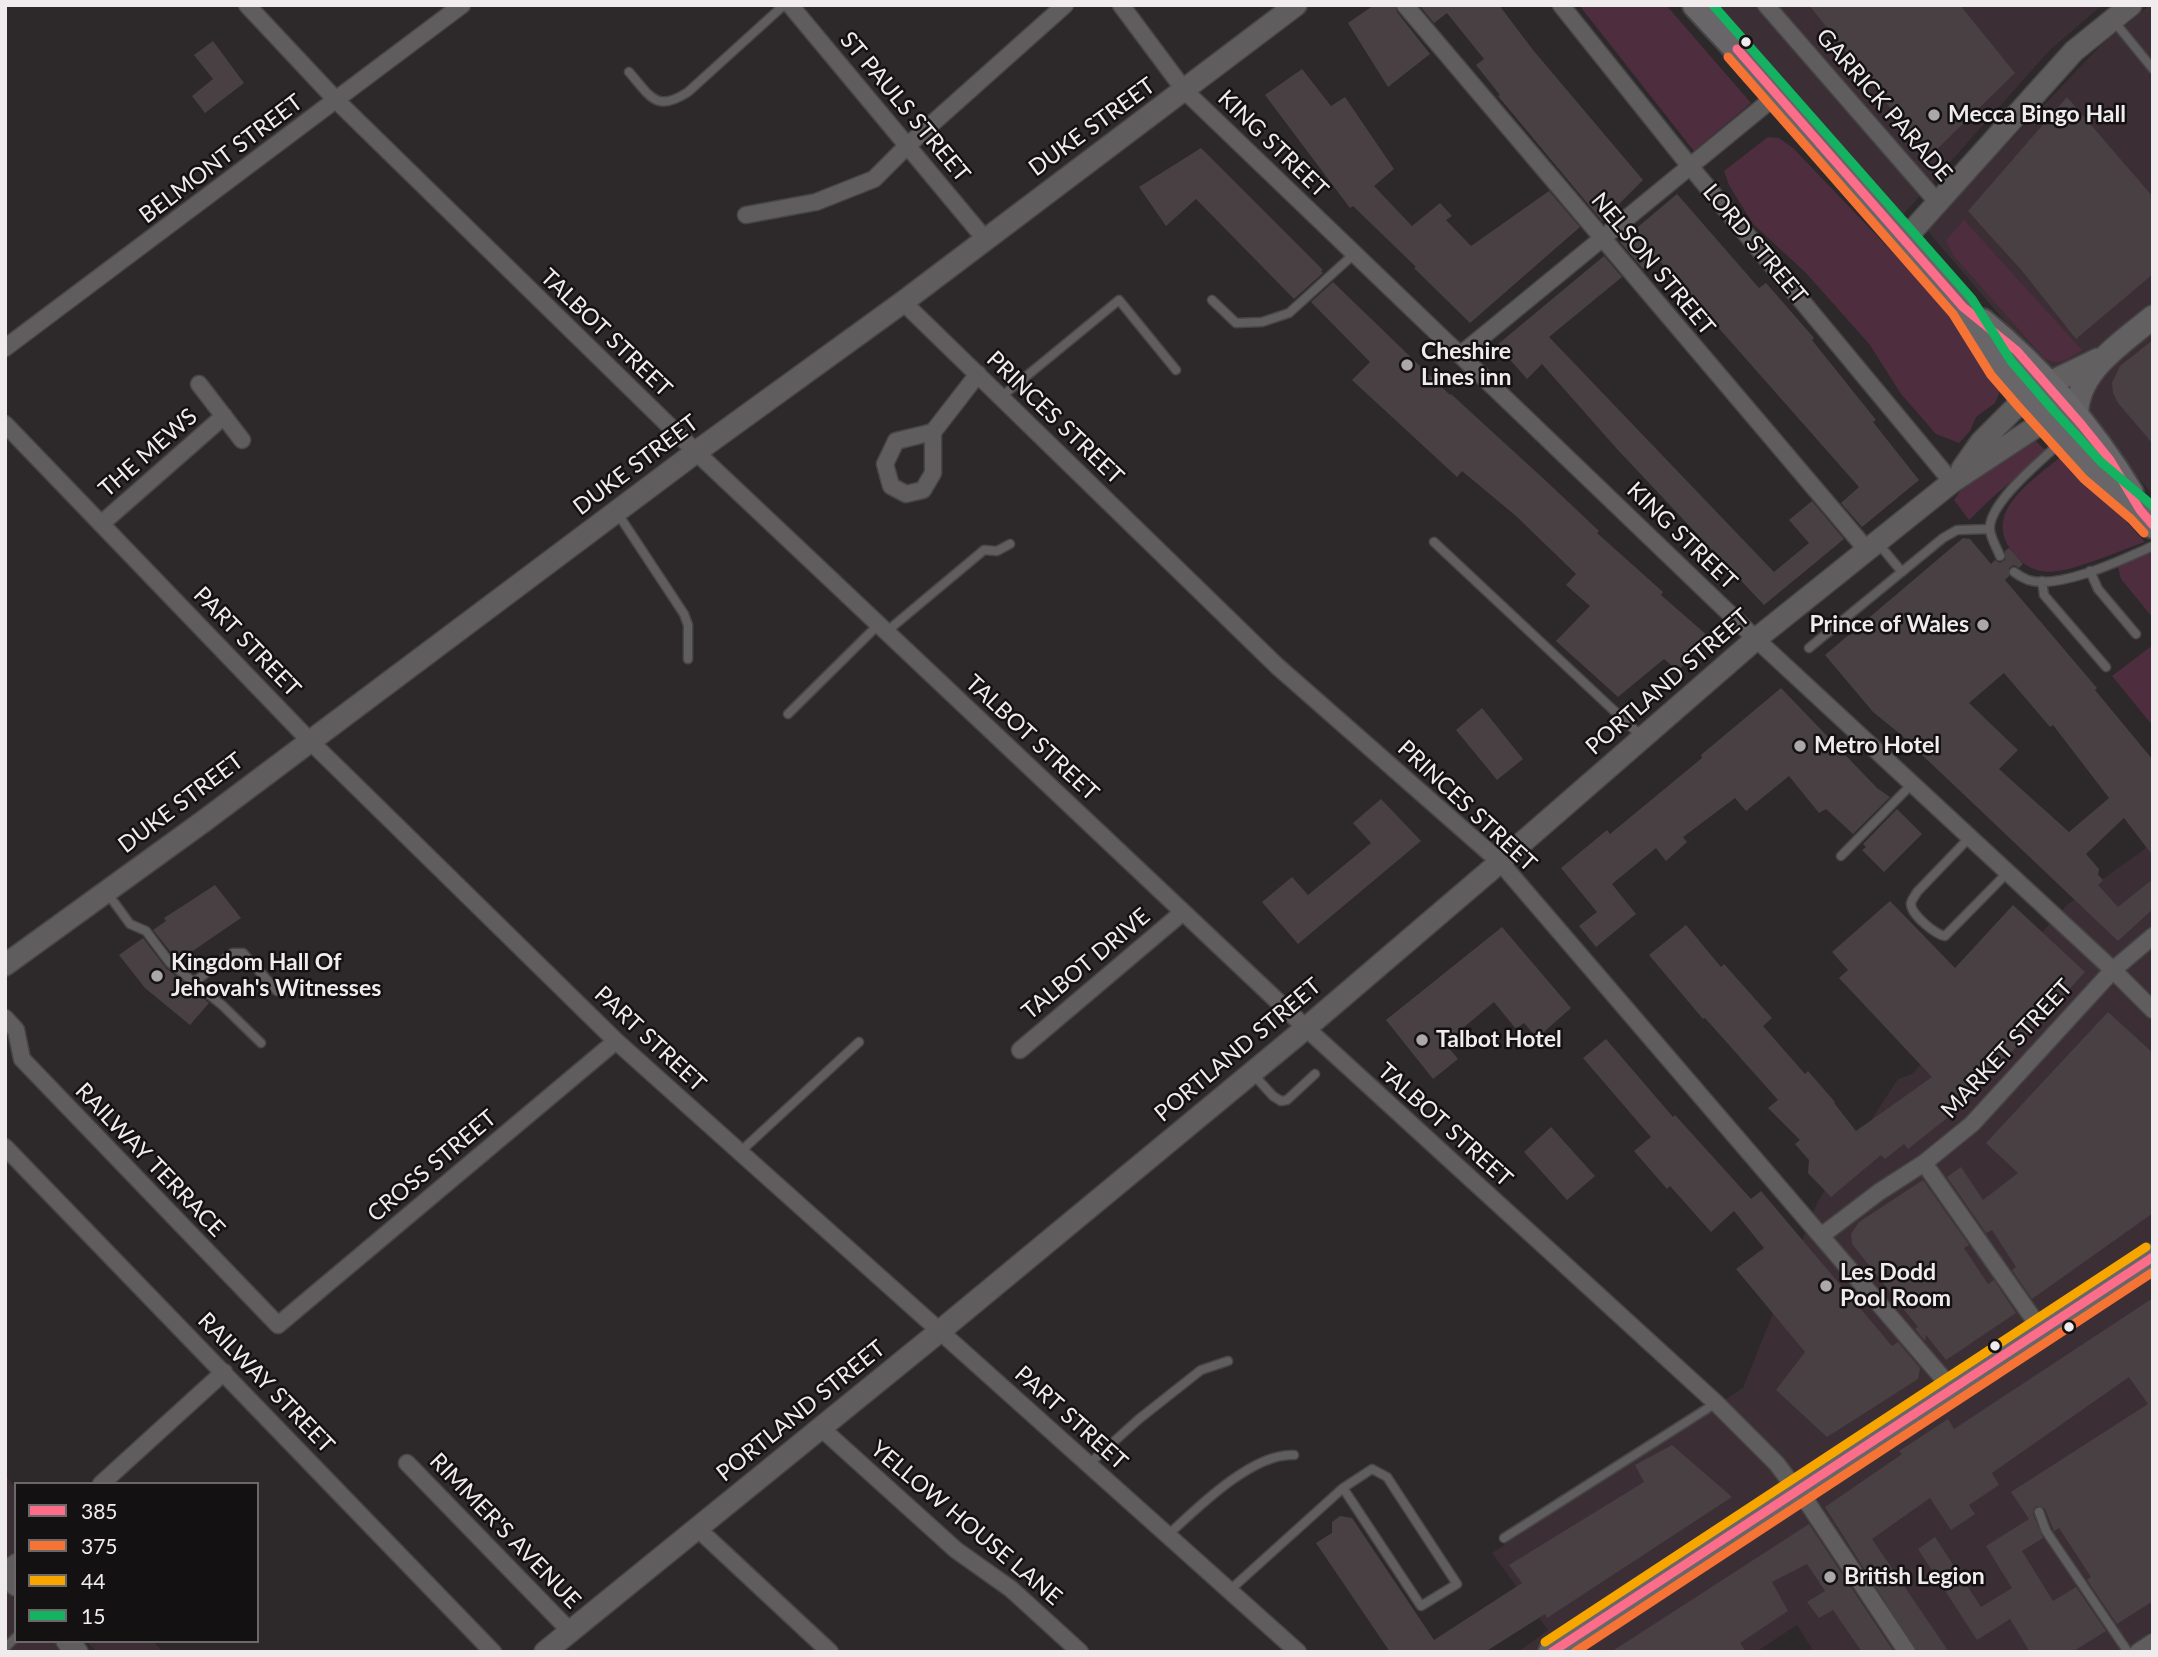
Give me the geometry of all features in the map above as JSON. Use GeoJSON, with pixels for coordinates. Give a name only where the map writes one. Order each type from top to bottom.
{"type":"FeatureCollection","features":[{"type":"Feature","properties":{"kind":"highway"},"geometry":{"type":"LineString","coordinates":[[1696,5],[1964,307],[2001,368],[2036,391],[2062,426],[2110,460],[2146,517]]}},
{"type":"Feature","properties":{"kind":"highway"},"geometry":{"type":"LineString","coordinates":[[1552,1652],[2153,1257]]}},
{"type":"Feature","properties":{"kind":"main road"},"geometry":{"type":"LineString","coordinates":[[2036,391],[2107,355],[2153,317]]}},
{"type":"Feature","properties":{"kind":"main road"},"geometry":{"type":"LineString","coordinates":[[2062,426],[2077,404],[2081,390],[2107,355]]}},
{"type":"Feature","properties":{"kind":"street","name":"TALBOT STREET"},"geometry":{"type":"LineString","coordinates":[[247,5],[337,101],[696,453],[1306,1028],[1716,1403],[1777,1464],[1798,1491],[1907,1652]]}},
{"type":"Feature","properties":{"kind":"street","name":"BELMONT STREET"},"geometry":{"type":"LineString","coordinates":[[5,348],[462,5]]}},
{"type":"Feature","properties":{"kind":"street","name":"ST PAULS STREET"},"geometry":{"type":"LineString","coordinates":[[790,5],[985,239]]}},
{"type":"Feature","properties":{"kind":"street"},"geometry":{"type":"LineString","coordinates":[[746,215],[816,202],[874,180],[907,146],[1065,5]]}},
{"type":"Feature","properties":{"kind":"street","name":"KING STREET"},"geometry":{"type":"LineString","coordinates":[[1121,5],[1185,91],[1756,639],[2153,1010]]}},
{"type":"Feature","properties":{"kind":"street","name":"DUKE STREET"},"geometry":{"type":"LineString","coordinates":[[5,965],[204,821],[616,512],[903,302],[1296,5]]}},
{"type":"Feature","properties":{"kind":"street","name":"NELSON STREET"},"geometry":{"type":"LineString","coordinates":[[1405,5],[1601,239],[1872,546]]}},
{"type":"Feature","properties":{"kind":"street","name":"LORD STREET"},"geometry":{"type":"LineString","coordinates":[[1561,5],[1689,165],[1953,481]]}},
{"type":"Feature","properties":{"kind":"street","name":"GARRICK PARADE"},"geometry":{"type":"LineString","coordinates":[[1766,5],[1939,204]]}},
{"type":"Feature","properties":{"kind":"street"},"geometry":{"type":"LineString","coordinates":[[1904,240],[2074,51],[2131,5]]}},
{"type":"Feature","properties":{"kind":"street"},"geometry":{"type":"LineString","coordinates":[[1460,355],[1777,95]]}},
{"type":"Feature","properties":{"kind":"street","name":"PRINCES STREET"},"geometry":{"type":"LineString","coordinates":[[903,302],[1277,666],[1500,862],[1952,1390]]}},
{"type":"Feature","properties":{"kind":"street"},"geometry":{"type":"LineString","coordinates":[[933,432],[978,374]]}},
{"type":"Feature","properties":{"kind":"street","name":"THE MEWS"},"geometry":{"type":"LineString","coordinates":[[199,384],[242,440]]}},
{"type":"Feature","properties":{"kind":"street","name":"PORTLAND STREET"},"geometry":{"type":"LineString","coordinates":[[1953,481],[1981,442],[2036,391]]}},
{"type":"Feature","properties":{"kind":"street","name":"THE MEWS"},"geometry":{"type":"LineString","coordinates":[[101,524],[224,416]]}},
{"type":"Feature","properties":{"kind":"street","name":"PART STREET"},"geometry":{"type":"LineString","coordinates":[[5,424],[309,740],[615,1041],[1298,1652]]}},
{"type":"Feature","properties":{"kind":"street","name":"PORTLAND STREET"},"geometry":{"type":"LineString","coordinates":[[545,1652],[940,1331],[1306,1028],[1756,639],[1953,481],[2062,426]]}},
{"type":"Feature","properties":{"kind":"street","name":"TALBOT DRIVE"},"geometry":{"type":"LineString","coordinates":[[1020,1050],[1183,912]]}},
{"type":"Feature","properties":{"kind":"street","name":"MARKET STREET"},"geometry":{"type":"LineString","coordinates":[[1821,1236],[1879,1192],[1924,1163],[1972,1124],[2113,970],[2153,936]]}},
{"type":"Feature","properties":{"kind":"street","name":"RAILWAY TERRACE"},"geometry":{"type":"LineString","coordinates":[[5,1018],[16,1030],[22,1059],[278,1325]]}},
{"type":"Feature","properties":{"kind":"street","name":"CROSS STREET"},"geometry":{"type":"LineString","coordinates":[[278,1325],[615,1041]]}},
{"type":"Feature","properties":{"kind":"street","name":"RAILWAY STREET"},"geometry":{"type":"LineString","coordinates":[[5,1147],[493,1652]]}},
{"type":"Feature","properties":{"kind":"street"},"geometry":{"type":"LineString","coordinates":[[1924,1163],[2042,1331]]}},
{"type":"Feature","properties":{"kind":"street"},"geometry":{"type":"LineString","coordinates":[[104,1482],[224,1372]]}},
{"type":"Feature","properties":{"kind":"street","name":"YELLOW HOUSE LANE"},"geometry":{"type":"LineString","coordinates":[[821,1428],[956,1550],[1011,1589],[1080,1652]]}},
{"type":"Feature","properties":{"kind":"street","name":"RIMMER'S AVENUE"},"geometry":{"type":"LineString","coordinates":[[407,1463],[570,1631]]}},
{"type":"Feature","properties":{"kind":"street"},"geometry":{"type":"LineString","coordinates":[[698,1529],[830,1652]]}},
{"type":"Feature","properties":{"kind":"street"},"geometry":{"type":"LineString","coordinates":[[2138,1652],[2153,1642]]}},
{"type":"Feature","properties":{"kind":"lane"},"geometry":{"type":"LineString","coordinates":[[629,72],[652,98],[660,103],[676,100],[784,5]]}},
{"type":"Feature","properties":{"kind":"lane"},"geometry":{"type":"LineString","coordinates":[[2113,20],[2153,69]]}},
{"type":"Feature","properties":{"kind":"lane"},"geometry":{"type":"LineString","coordinates":[[1212,300],[1236,323],[1262,322],[1289,313],[1354,254]]}},
{"type":"Feature","properties":{"kind":"lane"},"geometry":{"type":"LineString","coordinates":[[1001,397],[1119,300],[1176,370]]}},
{"type":"Feature","properties":{"kind":"lane"},"geometry":{"type":"LineString","coordinates":[[2000,556],[1990,529],[1992,520],[2012,487],[2062,426]]}},
{"type":"Feature","properties":{"kind":"lane"},"geometry":{"type":"LineString","coordinates":[[616,512],[684,614],[688,625],[688,659]]}},
{"type":"Feature","properties":{"kind":"lane"},"geometry":{"type":"LineString","coordinates":[[1809,648],[1943,538],[1957,530],[1990,529]]}},
{"type":"Feature","properties":{"kind":"lane"},"geometry":{"type":"LineString","coordinates":[[1434,541],[1643,738]]}},
{"type":"Feature","properties":{"kind":"lane"},"geometry":{"type":"LineString","coordinates":[[788,713],[882,629],[984,550],[997,551],[1010,544]]}},
{"type":"Feature","properties":{"kind":"lane"},"geometry":{"type":"LineString","coordinates":[[1872,546],[1902,572]]}},
{"type":"Feature","properties":{"kind":"lane"},"geometry":{"type":"LineString","coordinates":[[2014,572],[2030,580],[2059,580],[2117,562],[2153,546]]}},
{"type":"Feature","properties":{"kind":"lane"},"geometry":{"type":"LineString","coordinates":[[2090,571],[2098,589],[2136,634]]}},
{"type":"Feature","properties":{"kind":"lane"},"geometry":{"type":"LineString","coordinates":[[2042,580],[2043,594],[2106,667]]}},
{"type":"Feature","properties":{"kind":"lane"},"geometry":{"type":"LineString","coordinates":[[1841,856],[1912,784]]}},
{"type":"Feature","properties":{"kind":"lane"},"geometry":{"type":"LineString","coordinates":[[1970,837],[1917,892],[1911,904],[1925,923],[1939,936],[1945,936],[2008,873]]}},
{"type":"Feature","properties":{"kind":"lane"},"geometry":{"type":"LineString","coordinates":[[106,891],[130,924],[146,931],[170,963],[222,1005],[261,1043]]}},
{"type":"Feature","properties":{"kind":"lane"},"geometry":{"type":"LineString","coordinates":[[194,982],[233,953],[243,953],[277,991]]}},
{"type":"Feature","properties":{"kind":"lane"},"geometry":{"type":"LineString","coordinates":[[740,1152],[859,1042]]}},
{"type":"Feature","properties":{"kind":"lane"},"geometry":{"type":"LineString","coordinates":[[1252,1073],[1280,1101],[1287,1100],[1315,1074]]}},
{"type":"Feature","properties":{"kind":"lane"},"geometry":{"type":"LineString","coordinates":[[1089,1464],[1139,1419],[1201,1370],[1228,1362]]}},
{"type":"Feature","properties":{"kind":"lane"},"geometry":{"type":"LineString","coordinates":[[1504,1538],[1716,1403]]}},
{"type":"Feature","properties":{"kind":"lane"},"geometry":{"type":"LineString","coordinates":[[1168,1535],[1220,1488],[1272,1459],[1294,1455]]}},
{"type":"Feature","properties":{"kind":"lane"},"geometry":{"type":"LineString","coordinates":[[1230,1590],[1343,1488],[1372,1469],[1387,1476],[1457,1584],[1421,1606],[1343,1488]]}},
{"type":"Feature","properties":{"kind":"lane"},"geometry":{"type":"LineString","coordinates":[[2039,1512],[2046,1531],[2128,1652]]}},
{"type":"Feature","properties":{"kind":"shaded area"},"geometry":{"type":"Polygon","coordinates":[[[1579,5],[1666,5],[1751,103],[1694,151],[1579,5]]]}},
{"type":"Feature","properties":{"kind":"shaded area"},"geometry":{"type":"Polygon","coordinates":[[[1696,5],[2102,5],[2049,51],[1893,226],[1696,5]]]}},
{"type":"Feature","properties":{"kind":"shaded area"},"geometry":{"type":"Polygon","coordinates":[[[2153,5],[2153,495],[1926,229],[2101,45],[2153,5]]]}},
{"type":"Feature","properties":{"kind":"shaded area"},"geometry":{"type":"Polygon","coordinates":[[[1768,137],[1779,138],[1793,148],[1922,283],[1957,324],[2000,391],[1995,403],[1976,417],[1970,431],[1959,443],[1936,434],[1901,394],[1870,345],[1806,273],[1753,224],[1729,185],[1724,171],[1768,137]]]}},
{"type":"Feature","properties":{"kind":"shaded area"},"geometry":{"type":"Polygon","coordinates":[[[1964,220],[2082,350],[2059,362],[2044,358],[1953,255],[1946,240],[1964,220]]]}},
{"type":"Feature","properties":{"kind":"shaded area"},"geometry":{"type":"Polygon","coordinates":[[[2033,438],[2047,452],[1969,520],[1954,500],[1968,480],[2033,438]]]}},
{"type":"Feature","properties":{"kind":"shaded area"},"geometry":{"type":"Polygon","coordinates":[[[2064,454],[2145,542],[2078,566],[2051,572],[2034,569],[2015,555],[2005,539],[2003,525],[2006,511],[2026,486],[2064,454]]]}},
{"type":"Feature","properties":{"kind":"shaded area"},"geometry":{"type":"Polygon","coordinates":[[[2153,546],[2153,618],[2121,579],[2117,563],[2153,546]]]}},
{"type":"Feature","properties":{"kind":"shaded area"},"geometry":{"type":"Polygon","coordinates":[[[2153,645],[2153,726],[2112,676],[2153,645]]]}},
{"type":"Feature","properties":{"kind":"shaded area"},"geometry":{"type":"Polygon","coordinates":[[[2153,843],[2153,1652],[1814,1652],[1797,1625],[1756,1652],[1518,1652],[1548,1630],[1492,1553],[1743,1388],[1818,1201],[1898,1079],[1912,1074],[2067,905],[2153,843]]]}},
{"type":"Feature","properties":{"kind":"shaded area"},"geometry":{"type":"Polygon","coordinates":[[[5,1475],[14,1486],[14,1570],[5,1562],[5,1475]]]}},
{"type":"Feature","properties":{"kind":"shaded area"},"geometry":{"type":"Polygon","coordinates":[[[5,1589],[14,1598],[14,1643],[56,1643],[64,1652],[5,1652],[5,1589]]]}},
{"type":"Feature","properties":{"kind":"shaded area"},"geometry":{"type":"Polygon","coordinates":[[[88,1643],[155,1643],[163,1652],[97,1652],[88,1643]]]}},
{"type":"Feature","properties":{"kind":"building"},"geometry":{"type":"Polygon","coordinates":[[[1374,5],[1395,5],[1397,12],[1430,54],[1388,87],[1348,23],[1374,5]]]}},
{"type":"Feature","properties":{"kind":"building"},"geometry":{"type":"Polygon","coordinates":[[[1419,5],[1499,5],[1533,50],[1643,180],[1602,221],[1498,96],[1500,95],[1476,65],[1484,59],[1447,13],[1434,23],[1419,5]]]}},
{"type":"Feature","properties":{"kind":"building","name":"Mecca Bingo Hall"},"geometry":{"type":"Polygon","coordinates":[[[1809,5],[1960,5],[2015,73],[1929,157],[1809,5]]]}},
{"type":"Feature","properties":{"kind":"building"},"geometry":{"type":"Polygon","coordinates":[[[213,41],[244,83],[205,113],[192,96],[213,79],[194,55],[213,41]]]}},
{"type":"Feature","properties":{"kind":"building"},"geometry":{"type":"Polygon","coordinates":[[[1302,69],[1331,106],[1345,97],[1394,169],[1374,186],[1412,226],[1440,203],[1452,216],[1446,220],[1471,246],[1549,191],[1580,227],[1470,323],[1353,206],[1350,208],[1265,95],[1302,69]]]}},
{"type":"Feature","properties":{"kind":"building"},"geometry":{"type":"Polygon","coordinates":[[[2067,97],[2153,197],[2153,274],[2076,339],[2023,272],[1968,211],[2067,97]]]}},
{"type":"Feature","properties":{"kind":"building"},"geometry":{"type":"Polygon","coordinates":[[[1201,148],[1323,270],[1323,273],[1294,299],[1196,199],[1166,226],[1139,187],[1201,148]]]}},
{"type":"Feature","properties":{"kind":"building"},"geometry":{"type":"Polygon","coordinates":[[[1677,194],[1759,288],[1766,283],[1814,338],[1812,340],[1876,420],[1873,422],[1919,480],[1862,527],[1841,503],[1859,487],[1656,257],[1643,269],[1620,242],[1677,194]]]}},
{"type":"Feature","properties":{"kind":"building"},"geometry":{"type":"Polygon","coordinates":[[[1604,256],[1622,277],[1549,337],[1774,572],[1809,543],[1789,520],[1812,501],[1844,539],[1764,605],[1617,449],[1542,364],[1527,379],[1497,345],[1604,256]]]}},
{"type":"Feature","properties":{"kind":"building"},"geometry":{"type":"Polygon","coordinates":[[[1333,282],[1450,395],[1663,592],[1661,595],[1709,637],[1678,671],[1664,659],[1618,697],[1556,641],[1590,606],[1566,585],[1576,574],[1516,516],[1462,471],[1457,477],[1352,380],[1370,362],[1311,302],[1333,282]]]}},
{"type":"Feature","properties":{"kind":"building"},"geometry":{"type":"Polygon","coordinates":[[[2153,340],[2153,444],[2118,403],[2112,383],[2120,366],[2153,340]]]}},
{"type":"Feature","properties":{"kind":"building"},"geometry":{"type":"Polygon","coordinates":[[[1963,538],[1970,539],[1991,564],[1995,560],[2000,563],[2005,560],[2005,551],[2009,548],[2023,564],[2019,568],[2014,565],[2009,568],[2009,576],[2005,580],[2097,688],[2095,690],[2153,760],[2153,856],[2124,818],[2086,854],[2099,869],[2098,875],[2103,880],[2098,885],[2118,907],[2153,879],[2153,909],[2118,941],[1899,733],[1873,712],[1825,655],[1963,538]],[[2004,673],[1969,703],[2018,750],[1999,769],[2069,832],[2109,798],[2053,725],[2050,727],[2004,673]]]}},
{"type":"Feature","properties":{"kind":"building"},"geometry":{"type":"Polygon","coordinates":[[[1781,688],[1877,788],[1890,797],[1853,834],[1826,809],[1819,813],[1789,776],[1746,811],[1735,798],[1683,837],[1687,842],[1666,861],[1656,848],[1612,884],[1636,914],[1596,947],[1579,926],[1597,912],[1561,868],[1607,830],[1610,834],[1781,688]]]}},
{"type":"Feature","properties":{"kind":"building"},"geometry":{"type":"Polygon","coordinates":[[[1482,708],[1523,759],[1497,780],[1456,730],[1482,708]]]}},
{"type":"Feature","properties":{"kind":"building"},"geometry":{"type":"Polygon","coordinates":[[[1381,799],[1421,841],[1298,944],[1262,902],[1292,877],[1308,895],[1371,843],[1353,823],[1381,799]]]}},
{"type":"Feature","properties":{"kind":"building"},"geometry":{"type":"Polygon","coordinates":[[[1897,809],[1922,834],[1884,872],[1862,850],[1866,847],[1863,844],[1897,809]]]}},
{"type":"Feature","properties":{"kind":"building"},"geometry":{"type":"Polygon","coordinates":[[[215,885],[241,918],[178,961],[153,930],[166,921],[164,918],[215,885]]]}},
{"type":"Feature","properties":{"kind":"building"},"geometry":{"type":"Polygon","coordinates":[[[1890,901],[1955,968],[2013,905],[2085,972],[1961,1107],[1908,1149],[1904,1144],[1885,1159],[1881,1155],[1831,1197],[1808,1173],[1809,1160],[1795,1144],[1800,1140],[1768,1108],[1778,1100],[1705,1018],[1703,1019],[1649,955],[1686,925],[1721,967],[1724,964],[1772,1018],[1763,1026],[1805,1074],[1808,1071],[1856,1131],[1932,1077],[1839,978],[1848,970],[1832,952],[1890,901]]]}},
{"type":"Feature","properties":{"kind":"building"},"geometry":{"type":"Polygon","coordinates":[[[1502,927],[1571,1008],[1537,1038],[1524,1023],[1516,1029],[1494,1002],[1445,1043],[1458,1059],[1433,1079],[1386,1020],[1502,927]]]}},
{"type":"Feature","properties":{"kind":"building","name":"Kingdom Hall Of Jehovah's Witnesses"},"geometry":{"type":"Polygon","coordinates":[[[143,938],[166,968],[209,1003],[190,1025],[145,988],[119,955],[143,938]]]}},
{"type":"Feature","properties":{"kind":"building"},"geometry":{"type":"Polygon","coordinates":[[[2108,1012],[2153,1053],[2153,1213],[2032,1299],[2012,1270],[2016,1267],[1992,1230],[1986,1233],[1947,1177],[1961,1167],[1983,1200],[2018,1173],[1986,1143],[2108,1012]]]}},
{"type":"Feature","properties":{"kind":"building"},"geometry":{"type":"Polygon","coordinates":[[[1606,1039],[1673,1117],[1675,1115],[1751,1199],[1761,1191],[1892,1346],[1898,1342],[1920,1368],[1918,1379],[1827,1437],[1776,1390],[1805,1352],[1736,1269],[1764,1248],[1734,1211],[1711,1232],[1670,1186],[1667,1189],[1634,1151],[1651,1137],[1583,1058],[1606,1039]]]}},
{"type":"Feature","properties":{"kind":"building"},"geometry":{"type":"Polygon","coordinates":[[[1551,1127],[1595,1176],[1567,1200],[1524,1152],[1551,1127]]]}},
{"type":"Feature","properties":{"kind":"building"},"geometry":{"type":"Polygon","coordinates":[[[1923,1180],[1969,1245],[1964,1248],[1988,1284],[1994,1280],[2016,1313],[1946,1360],[1926,1335],[1925,1341],[1915,1329],[1918,1327],[1852,1244],[1851,1234],[1859,1222],[1923,1180]]]}},
{"type":"Feature","properties":{"kind":"building"},"geometry":{"type":"Polygon","coordinates":[[[2153,1298],[2153,1601],[2117,1624],[2087,1580],[2091,1577],[2059,1528],[2054,1531],[2045,1509],[2037,1506],[2033,1514],[2043,1538],[2022,1551],[2053,1601],[2076,1587],[2106,1631],[2072,1652],[2030,1652],[2010,1619],[1977,1640],[1918,1549],[1935,1537],[1981,1607],[2012,1588],[1986,1546],[2029,1519],[2011,1492],[2148,1404],[2129,1377],[1992,1473],[1999,1485],[1969,1505],[1975,1514],[1951,1530],[1930,1498],[1872,1539],[1949,1652],[1917,1652],[1825,1507],[1902,1454],[1899,1451],[1948,1419],[1954,1429],[2153,1298]]]}},
{"type":"Feature","properties":{"kind":"building"},"geometry":{"type":"Polygon","coordinates":[[[1672,1445],[1732,1497],[1547,1618],[1545,1614],[1485,1652],[1390,1652],[1316,1543],[1332,1533],[1332,1522],[1340,1516],[1352,1518],[1434,1640],[1522,1583],[1509,1565],[1644,1482],[1635,1465],[1672,1445]]]}},
{"type":"Feature","properties":{"kind":"building"},"geometry":{"type":"Polygon","coordinates":[[[1809,1524],[1894,1652],[1862,1652],[1833,1610],[1819,1618],[1807,1602],[1825,1591],[1807,1564],[1772,1582],[1788,1611],[1740,1643],[1746,1652],[1611,1652],[1809,1524]]]}},
{"type":"Feature","properties":{"kind":"transit line","name":"15"},"geometry":{"type":"LineString","coordinates":[[1713,5],[1972,299],[2011,361],[2055,412],[2101,462],[2153,506]]}},
{"type":"Feature","properties":{"kind":"transit line","name":"385"},"geometry":{"type":"LineString","coordinates":[[1737,49],[1963,307],[2017,351],[2081,424],[2110,460],[2140,510],[2153,525]]}},
{"type":"Feature","properties":{"kind":"transit line","name":"375"},"geometry":{"type":"LineString","coordinates":[[1728,57],[1953,314],[1991,375],[2017,405],[2084,479],[2144,533]]}},
{"type":"Feature","properties":{"kind":"transit line","name":"44"},"geometry":{"type":"LineString","coordinates":[[1545,1642],[2146,1247]]}},
{"type":"Feature","properties":{"kind":"transit line","name":"385"},"geometry":{"type":"LineString","coordinates":[[1552,1652],[2153,1257]]}},
{"type":"Feature","properties":{"kind":"transit line","name":"375"},"geometry":{"type":"LineString","coordinates":[[1575,1652],[2153,1272]]}},
{"type":"Feature","properties":{"kind":"place","name":"Mecca Bingo Hall"},"geometry":{"type":"Point","coordinates":[1934,115]}},
{"type":"Feature","properties":{"kind":"place","name":"Cheshire Lines inn"},"geometry":{"type":"Point","coordinates":[1407,365]}},
{"type":"Feature","properties":{"kind":"place","name":"Prince of Wales"},"geometry":{"type":"Point","coordinates":[1983,625]}},
{"type":"Feature","properties":{"kind":"place","name":"Metro Hotel"},"geometry":{"type":"Point","coordinates":[1800,746]}},
{"type":"Feature","properties":{"kind":"place","name":"Kingdom Hall Of Jehovah's Witnesses"},"geometry":{"type":"Point","coordinates":[157,976]}},
{"type":"Feature","properties":{"kind":"place","name":"Talbot Hotel"},"geometry":{"type":"Point","coordinates":[1422,1040]}},
{"type":"Feature","properties":{"kind":"place","name":"Les Dodd Pool Room"},"geometry":{"type":"Point","coordinates":[1826,1286]}},
{"type":"Feature","properties":{"kind":"place","name":"British Legion"},"geometry":{"type":"Point","coordinates":[1830,1577]}}]}
